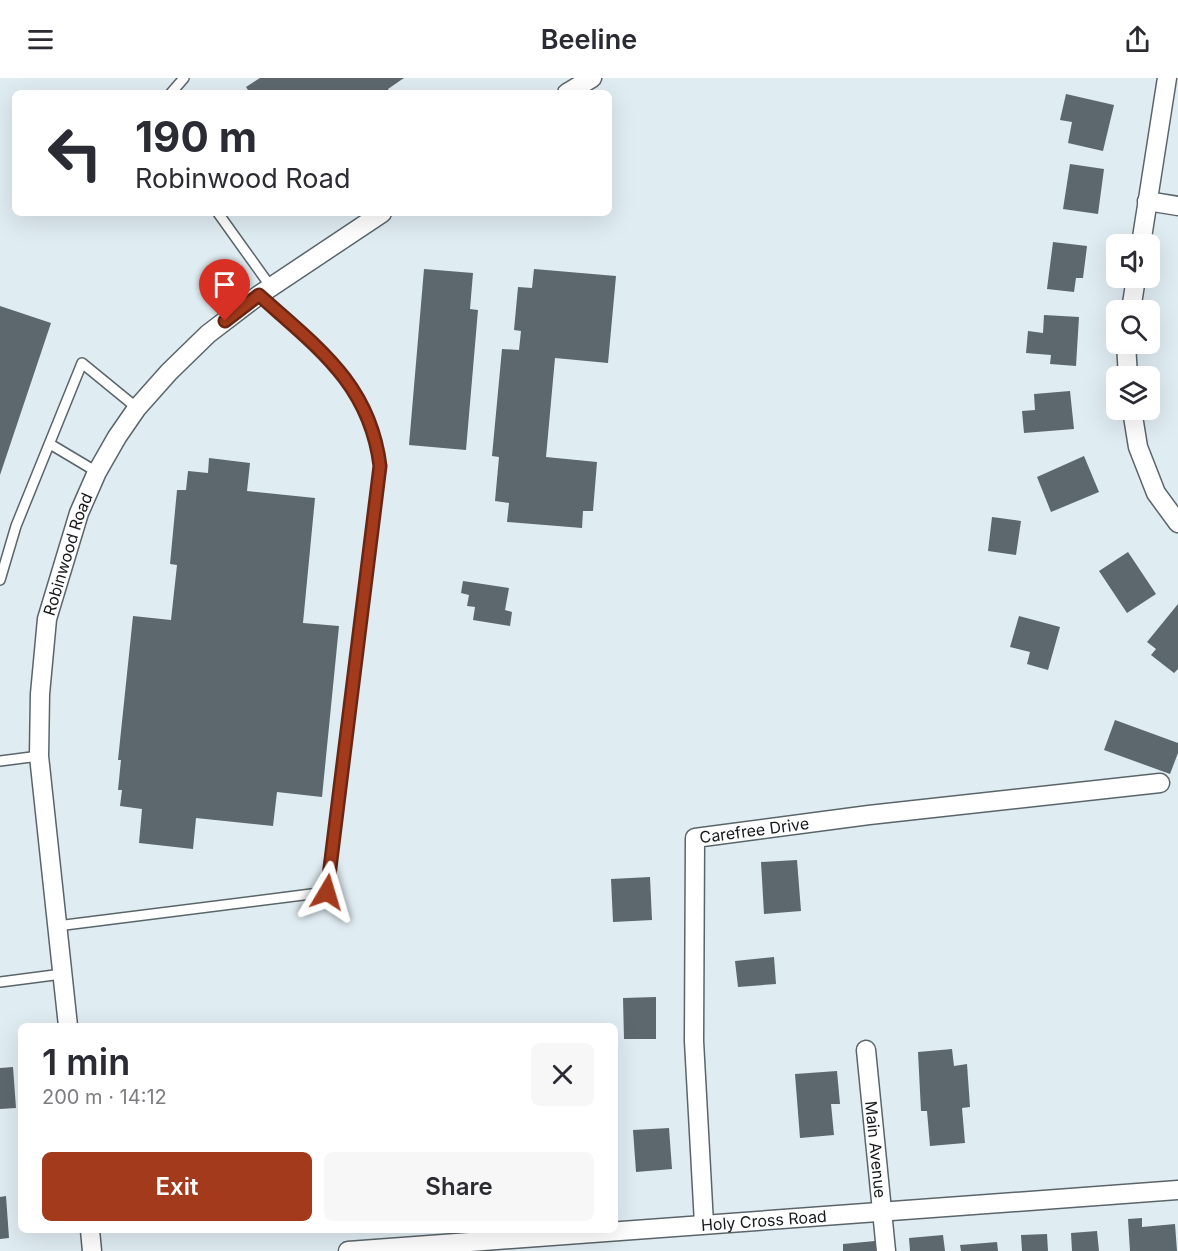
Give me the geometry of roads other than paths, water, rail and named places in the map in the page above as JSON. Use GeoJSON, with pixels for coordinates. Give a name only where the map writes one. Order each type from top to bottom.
{"type":"FeatureCollection","features":[{"type":"Feature","properties":{"kind":"street"},"geometry":{"type":"LineString","coordinates":[[572,90],[592,78]]}},
{"type":"Feature","properties":{"kind":"street"},"geometry":{"type":"LineString","coordinates":[[1142,234],[1167,78]]}},
{"type":"Feature","properties":{"kind":"street"},"geometry":{"type":"LineString","coordinates":[[1147,201],[1178,206]]}},
{"type":"Feature","properties":{"kind":"street","name":"Robinwood Road"},"geometry":{"type":"LineString","coordinates":[[68,1023],[39,756],[40,694],[46,619],[79,513],[97,472],[117,437],[137,408],[169,372],[208,334],[265,291],[378,216]]}},
{"type":"Feature","properties":{"kind":"street"},"geometry":{"type":"LineString","coordinates":[[1134,420],[1138,447],[1156,493],[1178,523]]}},
{"type":"Feature","properties":{"kind":"street","name":"Carefree Drive"},"geometry":{"type":"LineString","coordinates":[[704,1224],[694,1041],[695,838],[869,815],[1160,783]]}},
{"type":"Feature","properties":{"kind":"street","name":"Main Avenue"},"geometry":{"type":"LineString","coordinates":[[866,1050],[886,1251]]}},
{"type":"Feature","properties":{"kind":"street","name":"Holy Cross Road"},"geometry":{"type":"LineString","coordinates":[[618,1231],[1178,1190]]}},
{"type":"Feature","properties":{"kind":"street"},"geometry":{"type":"LineString","coordinates":[[90,1233],[92,1251]]}},
{"type":"Feature","properties":{"kind":"street","name":"Holy Cross Road"},"geometry":{"type":"LineString","coordinates":[[348,1251],[585,1233]]}},
{"type":"Feature","properties":{"kind":"lane"},"geometry":{"type":"LineString","coordinates":[[174,90],[184,78]]}},
{"type":"Feature","properties":{"kind":"lane"},"geometry":{"type":"LineString","coordinates":[[57,926],[327,892],[380,466],[378,446],[355,391],[327,355],[265,291],[220,216]]}},
{"type":"Feature","properties":{"kind":"lane"},"geometry":{"type":"LineString","coordinates":[[0,580],[16,526],[82,363],[137,408]]}},
{"type":"Feature","properties":{"kind":"lane"},"geometry":{"type":"LineString","coordinates":[[50,444],[97,472]]}},
{"type":"Feature","properties":{"kind":"lane"},"geometry":{"type":"LineString","coordinates":[[0,761],[39,756]]}},
{"type":"Feature","properties":{"kind":"lane"},"geometry":{"type":"LineString","coordinates":[[0,982],[62,974]]}}]}
